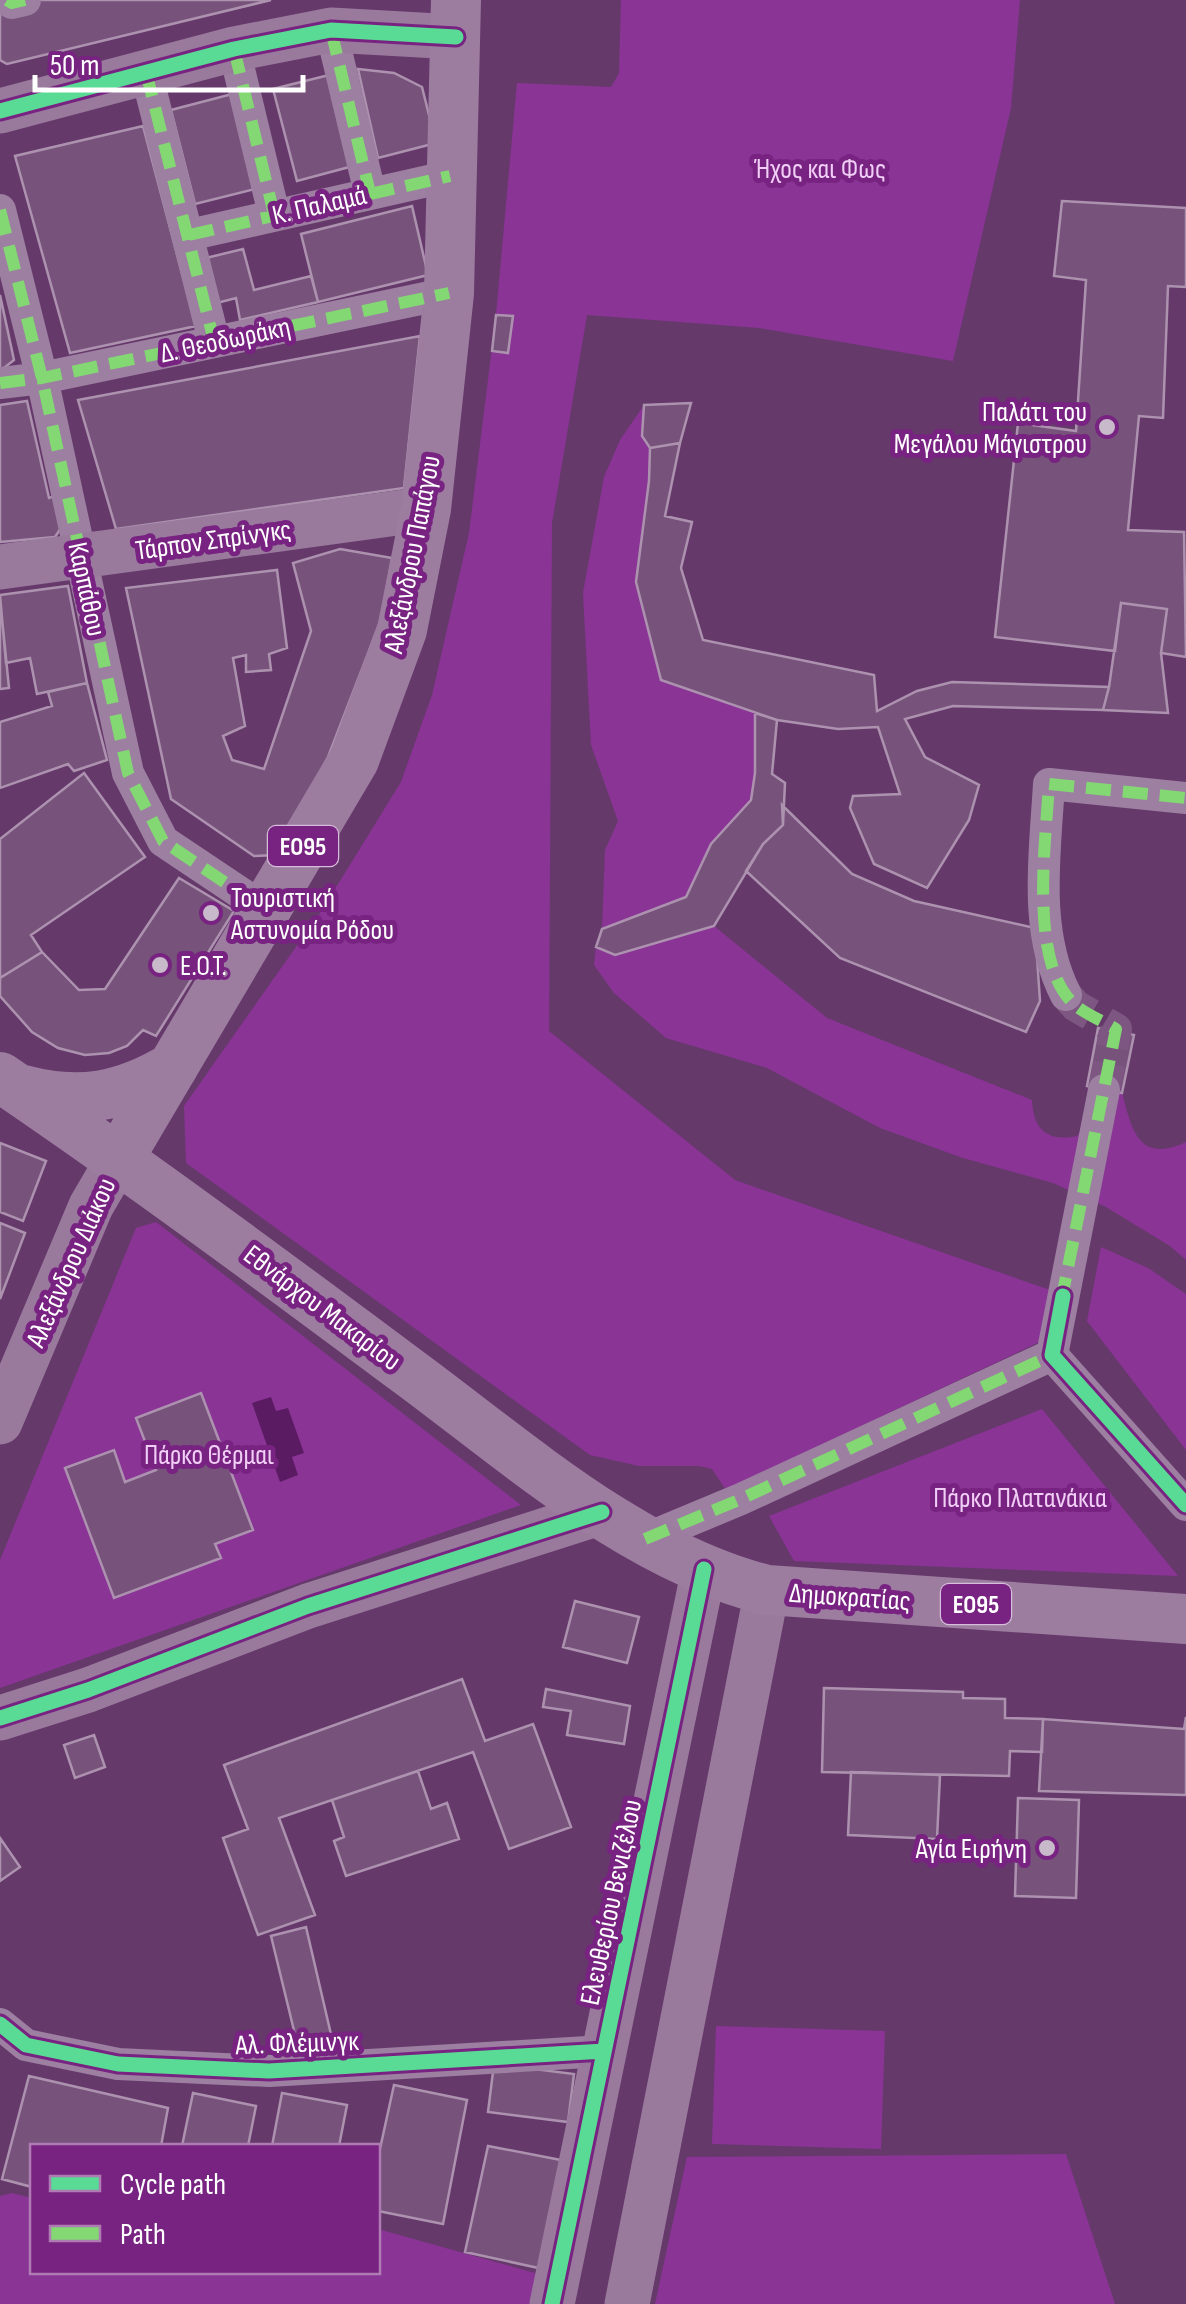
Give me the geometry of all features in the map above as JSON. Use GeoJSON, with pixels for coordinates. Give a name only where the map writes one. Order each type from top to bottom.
{"type":"FeatureCollection","features":[{"type":"Feature","properties":{"kind":"main road","name":"Αλεξάνδρου Παπάγου"},"geometry":{"type":"LineString","coordinates":[[119,1158],[354,760],[402,630],[426,509],[449,293],[456,18]]}},
{"type":"Feature","properties":{"kind":"main road"},"geometry":{"type":"LineString","coordinates":[[9,1083],[50,1098],[98,1097],[145,1084],[172,1067]]}},
{"type":"Feature","properties":{"kind":"main road","name":"Εθνάρχου Μακαρίου"},"geometry":{"type":"LineString","coordinates":[[9,1083],[119,1158],[602,1512],[645,1538]]}},
{"type":"Feature","properties":{"kind":"main road","name":"Δημοκρατίας"},"geometry":{"type":"LineString","coordinates":[[645,1538],[704,1569],[767,1590],[1186,1619]]}},
{"type":"Feature","properties":{"kind":"street"},"geometry":{"type":"LineString","coordinates":[[6,0],[12,4],[25,0]]}},
{"type":"Feature","properties":{"kind":"street"},"geometry":{"type":"LineString","coordinates":[[0,110],[234,49],[331,30],[456,18]]}},
{"type":"Feature","properties":{"kind":"street"},"geometry":{"type":"LineString","coordinates":[[331,30],[370,192]]}},
{"type":"Feature","properties":{"kind":"street"},"geometry":{"type":"LineString","coordinates":[[234,49],[274,214]]}},
{"type":"Feature","properties":{"kind":"street"},"geometry":{"type":"LineString","coordinates":[[146,72],[214,341]]}},
{"type":"Feature","properties":{"kind":"street","name":"Κ. Παλαμά"},"geometry":{"type":"LineString","coordinates":[[189,235],[450,176]]}},
{"type":"Feature","properties":{"kind":"street","name":"Καρπάθου"},"geometry":{"type":"LineString","coordinates":[[0,210],[42,378],[128,773],[163,841],[266,910]]}},
{"type":"Feature","properties":{"kind":"street","name":"Δ. Θεοδωράκη"},"geometry":{"type":"LineString","coordinates":[[0,384],[449,293]]}},
{"type":"Feature","properties":{"kind":"street","name":"Τάρπον Σπρίνγκς"},"geometry":{"type":"LineString","coordinates":[[0,567],[426,509]]}},
{"type":"Feature","properties":{"kind":"street"},"geometry":{"type":"LineString","coordinates":[[1066,995],[1053,969],[1044,928],[1049,784],[1186,798]]}},
{"type":"Feature","properties":{"kind":"street"},"geometry":{"type":"LineString","coordinates":[[1052,1354],[1104,1090]]}},
{"type":"Feature","properties":{"kind":"street","name":"Αλεξάνδρου Διάκου"},"geometry":{"type":"LineString","coordinates":[[0,1422],[91,1206],[119,1158]]}},
{"type":"Feature","properties":{"kind":"street"},"geometry":{"type":"LineString","coordinates":[[1052,1354],[1186,1505]]}},
{"type":"Feature","properties":{"kind":"street"},"geometry":{"type":"LineString","coordinates":[[645,1538],[741,1499],[1052,1354]]}},
{"type":"Feature","properties":{"kind":"street"},"geometry":{"type":"LineString","coordinates":[[0,1718],[77,1694],[308,1606],[602,1512]]}},
{"type":"Feature","properties":{"kind":"street","name":"Ελευθερίου Βενιζέλου"},"geometry":{"type":"LineString","coordinates":[[552,2304],[704,1569]]}},
{"type":"Feature","properties":{"kind":"street"},"geometry":{"type":"LineString","coordinates":[[627,2304],[767,1590]]}},
{"type":"Feature","properties":{"kind":"street","name":"Αλ. Φλέμινγκ"},"geometry":{"type":"LineString","coordinates":[[0,2024],[26,2045],[118,2064],[269,2072],[604,2051]]}},
{"type":"Feature","properties":{"kind":"green space","name":"Ήχος και Φως"},"geometry":{"type":"Polygon","coordinates":[[[621,0],[1020,0],[1011,108],[953,361],[759,328],[587,315],[552,523],[549,1031],[735,1180],[1050,1290],[1046,1339],[797,1456],[732,1499],[712,1469],[639,1466],[590,1455],[186,1163],[184,1106],[322,910],[401,782],[432,695],[469,533],[496,315],[517,83],[611,87],[619,73],[621,0]]]}},
{"type":"Feature","properties":{"kind":"green space"},"geometry":{"type":"Polygon","coordinates":[[[644,405],[642,436],[650,448],[649,481],[636,582],[661,679],[755,713],[755,773],[751,800],[711,844],[686,897],[602,929],[605,850],[618,821],[591,745],[583,593],[604,477],[620,440],[644,405]]]}},
{"type":"Feature","properties":{"kind":"green space"},"geometry":{"type":"Polygon","coordinates":[[[714,926],[827,1018],[1032,1100],[1035,1119],[1050,1135],[1077,1136],[1089,1112],[1087,1086],[1122,1093],[1140,1140],[1158,1149],[1186,1142],[1186,1260],[1106,1207],[1053,1183],[963,1158],[880,1128],[767,1068],[666,1038],[614,993],[594,965],[596,947],[616,955],[714,926]]]}},
{"type":"Feature","properties":{"kind":"green space","name":"Πάρκο Θέρμαι"},"geometry":{"type":"Polygon","coordinates":[[[156,1222],[521,1505],[0,1688],[0,1560],[136,1228],[156,1222]]]}},
{"type":"Feature","properties":{"kind":"green space"},"geometry":{"type":"Polygon","coordinates":[[[1101,1247],[1148,1268],[1186,1294],[1186,1450],[1087,1321],[1101,1247]]]}},
{"type":"Feature","properties":{"kind":"green space","name":"Πάρκο Πλατανάκια"},"geometry":{"type":"Polygon","coordinates":[[[1042,1409],[1178,1576],[794,1561],[769,1516],[1042,1409]]]}},
{"type":"Feature","properties":{"kind":"green space"},"geometry":{"type":"Polygon","coordinates":[[[716,2026],[885,2031],[881,2149],[712,2144],[716,2026]]]}},
{"type":"Feature","properties":{"kind":"green space"},"geometry":{"type":"Polygon","coordinates":[[[1066,2154],[1115,2304],[655,2304],[687,2157],[1066,2154]]]}},
{"type":"Feature","properties":{"kind":"green space"},"geometry":{"type":"Polygon","coordinates":[[[12,2193],[30,2198],[30,2274],[380,2274],[380,2230],[542,2275],[535,2304],[0,2304],[0,2196],[12,2193]]]}},
{"type":"Feature","properties":{"kind":"shaded area"},"geometry":{"type":"Polygon","coordinates":[[[271,1397],[276,1411],[288,1408],[304,1453],[292,1457],[298,1475],[280,1482],[252,1403],[271,1397]]]}},
{"type":"Feature","properties":{"kind":"building"},"geometry":{"type":"Polygon","coordinates":[[[0,0],[271,0],[7,64],[0,60],[0,0]]]}},
{"type":"Feature","properties":{"kind":"building"},"geometry":{"type":"Polygon","coordinates":[[[358,69],[394,73],[422,87],[436,143],[378,158],[358,69]]]}},
{"type":"Feature","properties":{"kind":"building"},"geometry":{"type":"Polygon","coordinates":[[[329,75],[353,166],[297,181],[273,89],[329,75]]]}},
{"type":"Feature","properties":{"kind":"building"},"geometry":{"type":"Polygon","coordinates":[[[236,93],[259,188],[195,204],[171,110],[236,93]]]}},
{"type":"Feature","properties":{"kind":"building"},"geometry":{"type":"Polygon","coordinates":[[[143,126],[196,326],[70,353],[15,156],[143,126]]]}},
{"type":"Feature","properties":{"kind":"building","name":"Παλάτι του Μεγάλου Μάγιστρου"},"geometry":{"type":"Polygon","coordinates":[[[1062,201],[1186,208],[1186,287],[1168,286],[1163,418],[1139,416],[1128,530],[1184,532],[1186,657],[1161,653],[1167,609],[1121,603],[1115,651],[995,637],[1018,423],[1076,431],[1086,280],[1054,276],[1062,201]]]}},
{"type":"Feature","properties":{"kind":"building"},"geometry":{"type":"Polygon","coordinates":[[[412,206],[428,275],[318,302],[301,234],[412,206]]]}},
{"type":"Feature","properties":{"kind":"building"},"geometry":{"type":"Polygon","coordinates":[[[243,249],[254,290],[311,276],[318,302],[240,320],[236,298],[217,303],[206,258],[243,249]]]}},
{"type":"Feature","properties":{"kind":"building"},"geometry":{"type":"Polygon","coordinates":[[[0,295],[14,360],[0,371],[0,295]]]}},
{"type":"Feature","properties":{"kind":"building"},"geometry":{"type":"Polygon","coordinates":[[[496,315],[513,316],[508,353],[492,351],[496,315]]]}},
{"type":"Feature","properties":{"kind":"building"},"geometry":{"type":"Polygon","coordinates":[[[420,336],[404,488],[116,529],[78,400],[420,336]]]}},
{"type":"Feature","properties":{"kind":"building"},"geometry":{"type":"Polygon","coordinates":[[[27,401],[49,498],[58,495],[65,522],[55,537],[0,542],[0,405],[27,401]]]}},
{"type":"Feature","properties":{"kind":"building"},"geometry":{"type":"Polygon","coordinates":[[[691,403],[680,443],[650,448],[642,436],[644,405],[691,403]]]}},
{"type":"Feature","properties":{"kind":"building"},"geometry":{"type":"Polygon","coordinates":[[[680,443],[665,516],[692,522],[681,568],[703,640],[874,675],[877,711],[917,691],[952,682],[1109,687],[1103,710],[953,706],[905,719],[925,757],[979,785],[969,820],[927,888],[874,864],[850,808],[853,796],[900,794],[878,727],[838,729],[777,720],[661,680],[636,582],[650,448],[680,443]]]}},
{"type":"Feature","properties":{"kind":"building"},"geometry":{"type":"Polygon","coordinates":[[[340,549],[392,558],[381,620],[328,757],[277,855],[254,856],[171,799],[126,588],[277,570],[287,648],[269,654],[271,670],[246,672],[246,655],[233,658],[245,726],[223,736],[232,760],[264,769],[311,631],[293,563],[340,549]]]}},
{"type":"Feature","properties":{"kind":"building"},"geometry":{"type":"Polygon","coordinates":[[[68,586],[87,683],[37,694],[30,658],[6,663],[0,595],[68,586]]]}},
{"type":"Feature","properties":{"kind":"building"},"geometry":{"type":"Polygon","coordinates":[[[0,599],[9,688],[0,689],[0,599]]]}},
{"type":"Feature","properties":{"kind":"building"},"geometry":{"type":"Polygon","coordinates":[[[1121,603],[1167,609],[1161,653],[1168,713],[1103,710],[1121,603]]]}},
{"type":"Feature","properties":{"kind":"building"},"geometry":{"type":"Polygon","coordinates":[[[87,683],[107,760],[74,771],[68,764],[0,788],[0,722],[52,706],[48,692],[87,683]]]}},
{"type":"Feature","properties":{"kind":"building"},"geometry":{"type":"Polygon","coordinates":[[[755,713],[777,720],[772,774],[785,783],[783,825],[763,844],[714,926],[615,955],[596,947],[602,929],[686,897],[711,844],[751,800],[755,713]]]}},
{"type":"Feature","properties":{"kind":"building"},"geometry":{"type":"Polygon","coordinates":[[[84,773],[145,857],[31,935],[42,952],[0,978],[0,839],[84,773]]]}},
{"type":"Feature","properties":{"kind":"building"},"geometry":{"type":"Polygon","coordinates":[[[782,805],[852,874],[914,901],[1035,928],[1040,1001],[1026,1032],[840,958],[746,871],[763,844],[783,825],[782,805]]]}},
{"type":"Feature","properties":{"kind":"building","name":"Ε.Ο.Τ."},"geometry":{"type":"Polygon","coordinates":[[[179,878],[234,911],[156,1036],[143,1030],[127,1046],[109,1053],[85,1055],[58,1048],[32,1032],[0,996],[0,978],[42,952],[79,990],[105,989],[179,878]]]}},
{"type":"Feature","properties":{"kind":"building"},"geometry":{"type":"Polygon","coordinates":[[[1098,1028],[1134,1035],[1122,1093],[1087,1086],[1098,1028]]]}},
{"type":"Feature","properties":{"kind":"building"},"geometry":{"type":"Polygon","coordinates":[[[0,1143],[46,1161],[23,1221],[0,1212],[0,1143]]]}},
{"type":"Feature","properties":{"kind":"building"},"geometry":{"type":"Polygon","coordinates":[[[0,1223],[25,1233],[0,1299],[0,1223]]]}},
{"type":"Feature","properties":{"kind":"building"},"geometry":{"type":"Polygon","coordinates":[[[201,1393],[253,1530],[215,1544],[221,1558],[114,1598],[65,1468],[114,1450],[125,1482],[156,1470],[136,1418],[201,1393]]]}},
{"type":"Feature","properties":{"kind":"building"},"geometry":{"type":"Polygon","coordinates":[[[575,1601],[639,1617],[627,1663],[563,1647],[575,1601]]]}},
{"type":"Feature","properties":{"kind":"building"},"geometry":{"type":"Polygon","coordinates":[[[462,1679],[485,1741],[533,1724],[571,1827],[509,1849],[473,1752],[279,1818],[315,1915],[258,1935],[223,1838],[248,1829],[224,1765],[462,1679]]]}},
{"type":"Feature","properties":{"kind":"building"},"geometry":{"type":"Polygon","coordinates":[[[824,1688],[963,1692],[963,1698],[1005,1699],[1005,1718],[1043,1719],[1042,1752],[1010,1751],[1009,1776],[822,1772],[824,1688]]]}},
{"type":"Feature","properties":{"kind":"building"},"geometry":{"type":"Polygon","coordinates":[[[546,1689],[630,1706],[624,1744],[567,1735],[571,1711],[543,1707],[546,1689]]]}},
{"type":"Feature","properties":{"kind":"building"},"geometry":{"type":"Polygon","coordinates":[[[1186,1717],[1186,1795],[1039,1791],[1043,1719],[1184,1729],[1186,1717]]]}},
{"type":"Feature","properties":{"kind":"building"},"geometry":{"type":"Polygon","coordinates":[[[94,1735],[105,1767],[75,1778],[64,1745],[94,1735]]]}},
{"type":"Feature","properties":{"kind":"building"},"geometry":{"type":"Polygon","coordinates":[[[418,1771],[431,1809],[447,1803],[459,1839],[346,1876],[334,1841],[344,1837],[332,1800],[418,1771]]]}},
{"type":"Feature","properties":{"kind":"building"},"geometry":{"type":"Polygon","coordinates":[[[851,1772],[940,1775],[937,1839],[848,1835],[851,1772]]]}},
{"type":"Feature","properties":{"kind":"building","name":"Αγία Ειρήνη"},"geometry":{"type":"Polygon","coordinates":[[[1018,1798],[1079,1800],[1076,1898],[1015,1896],[1018,1798]]]}},
{"type":"Feature","properties":{"kind":"building"},"geometry":{"type":"Polygon","coordinates":[[[0,1838],[20,1867],[0,1881],[0,1838]]]}},
{"type":"Feature","properties":{"kind":"building"},"geometry":{"type":"Polygon","coordinates":[[[306,1927],[333,2043],[299,2051],[271,1936],[306,1927]]]}},
{"type":"Feature","properties":{"kind":"building"},"geometry":{"type":"Polygon","coordinates":[[[494,2064],[574,2074],[568,2122],[488,2112],[494,2064]]]}},
{"type":"Feature","properties":{"kind":"building"},"geometry":{"type":"Polygon","coordinates":[[[29,2076],[168,2108],[161,2144],[30,2144],[30,2186],[2,2179],[29,2076]]]}},
{"type":"Feature","properties":{"kind":"building"},"geometry":{"type":"Polygon","coordinates":[[[394,2085],[467,2100],[443,2224],[380,2211],[380,2149],[394,2085]]]}},
{"type":"Feature","properties":{"kind":"building"},"geometry":{"type":"Polygon","coordinates":[[[193,2093],[256,2106],[248,2144],[182,2144],[193,2093]]]}},
{"type":"Feature","properties":{"kind":"building"},"geometry":{"type":"Polygon","coordinates":[[[282,2093],[347,2105],[339,2144],[272,2144],[282,2093]]]}},
{"type":"Feature","properties":{"kind":"building"},"geometry":{"type":"Polygon","coordinates":[[[488,2146],[566,2161],[543,2269],[465,2252],[488,2146]]]}},
{"type":"Feature","properties":{"kind":"tunnel"},"geometry":{"type":"LineString","coordinates":[[1066,995],[1076,1006],[1116,1029],[1104,1090]]}},
{"type":"Feature","properties":{"kind":"marked path"},"geometry":{"type":"LineString","coordinates":[[7,0],[25,0]]}},
{"type":"Feature","properties":{"kind":"marked path"},"geometry":{"type":"LineString","coordinates":[[331,30],[370,193]]}},
{"type":"Feature","properties":{"kind":"marked path"},"geometry":{"type":"LineString","coordinates":[[234,49],[274,214]]}},
{"type":"Feature","properties":{"kind":"marked path"},"geometry":{"type":"LineString","coordinates":[[146,72],[214,341]]}},
{"type":"Feature","properties":{"kind":"marked path"},"geometry":{"type":"LineString","coordinates":[[189,235],[450,176]]}},
{"type":"Feature","properties":{"kind":"marked path"},"geometry":{"type":"LineString","coordinates":[[0,210],[42,378],[128,773],[163,841],[266,910]]}},
{"type":"Feature","properties":{"kind":"marked path"},"geometry":{"type":"LineString","coordinates":[[0,383],[42,378],[449,293]]}},
{"type":"Feature","properties":{"kind":"marked path"},"geometry":{"type":"LineString","coordinates":[[1061,1302],[1116,1029],[1075,1005],[1060,986],[1051,961],[1043,900],[1049,784],[1186,798]]}},
{"type":"Feature","properties":{"kind":"marked path"},"geometry":{"type":"LineString","coordinates":[[645,1539],[741,1499],[1052,1355]]}},
{"type":"Feature","properties":{"kind":"cycle path"},"geometry":{"type":"LineString","coordinates":[[0,111],[234,49],[331,30],[456,37]]}},
{"type":"Feature","properties":{"kind":"cycle path"},"geometry":{"type":"LineString","coordinates":[[1063,1296],[1052,1355],[1186,1505]]}},
{"type":"Feature","properties":{"kind":"cycle path"},"geometry":{"type":"LineString","coordinates":[[0,1718],[88,1690],[308,1606],[602,1512]]}},
{"type":"Feature","properties":{"kind":"cycle path"},"geometry":{"type":"LineString","coordinates":[[552,2304],[704,1569]]}},
{"type":"Feature","properties":{"kind":"cycle path"},"geometry":{"type":"LineString","coordinates":[[0,2024],[26,2045],[118,2064],[269,2071],[604,2051]]}},
{"type":"Feature","properties":{"kind":"place","name":"Παλάτι του Μεγάλου Μάγιστρου"},"geometry":{"type":"Point","coordinates":[1107,427]}},
{"type":"Feature","properties":{"kind":"place","name":"Τουριστική Αστυνομία Ρόδου"},"geometry":{"type":"Point","coordinates":[211,913]}},
{"type":"Feature","properties":{"kind":"place","name":"Ε.Ο.Τ."},"geometry":{"type":"Point","coordinates":[160,965]}},
{"type":"Feature","properties":{"kind":"place","name":"Αγία Ειρήνη"},"geometry":{"type":"Point","coordinates":[1047,1848]}}]}
